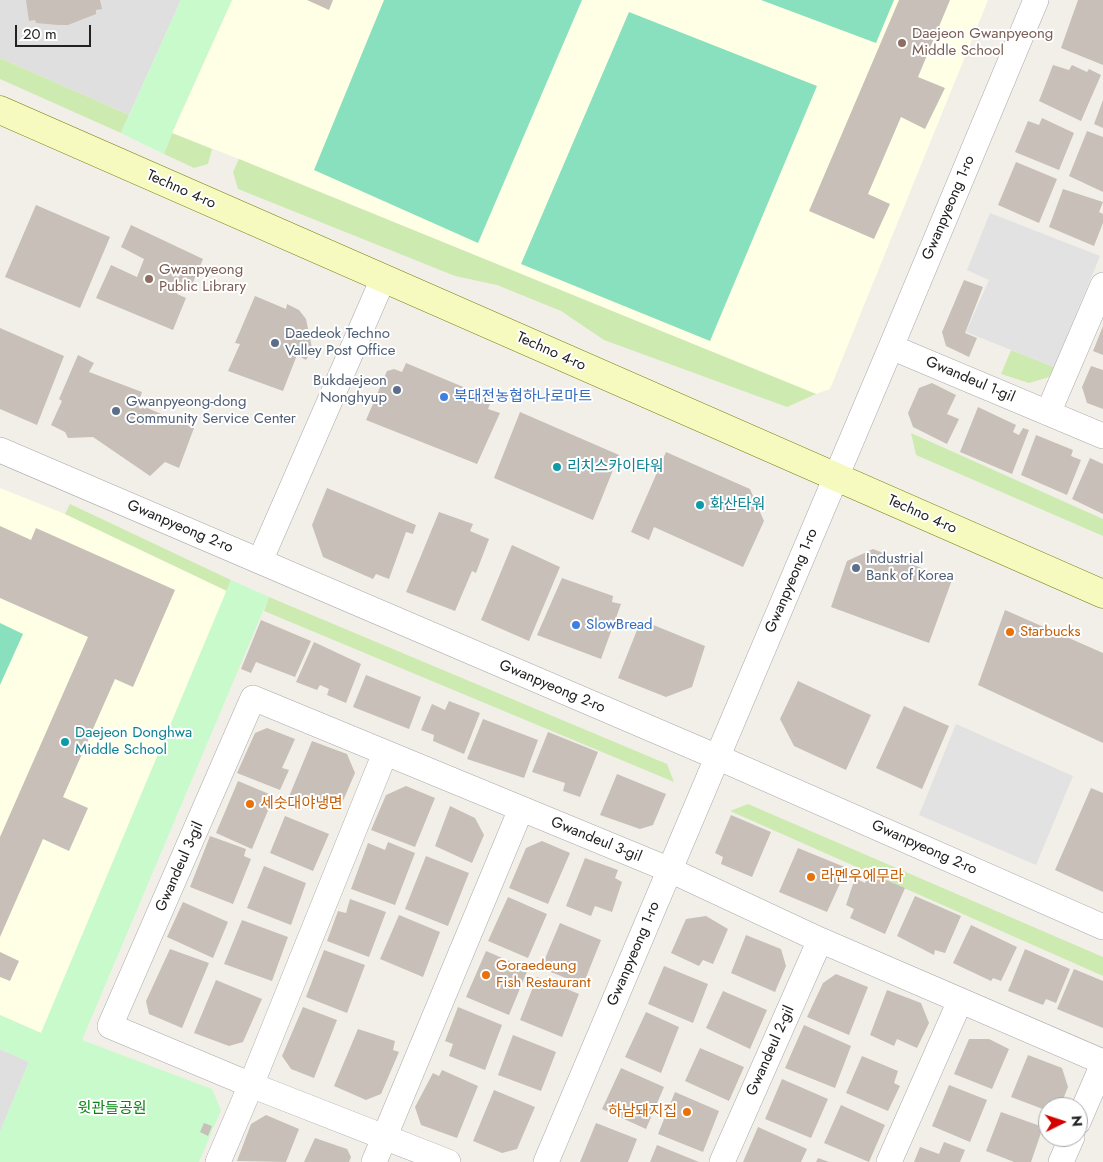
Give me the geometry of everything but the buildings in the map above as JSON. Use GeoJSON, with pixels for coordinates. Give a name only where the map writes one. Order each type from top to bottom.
{"type":"FeatureCollection","features":[{"type":"Feature","properties":{"kind":"main road","name":"Techno 4-ro"},"geometry":{"type":"LineString","coordinates":[[0,110],[1103,594]]}},
{"type":"Feature","properties":{"kind":"street","name":"Gwanpyeong 1-ro"},"geometry":{"type":"LineString","coordinates":[[546,1162],[892,347],[1036,0]]}},
{"type":"Feature","properties":{"kind":"street"},"geometry":{"type":"LineString","coordinates":[[260,561],[383,278]]}},
{"type":"Feature","properties":{"kind":"street"},"geometry":{"type":"LineString","coordinates":[[1048,413],[1103,285]]}},
{"type":"Feature","properties":{"kind":"street","name":"Gwandeul 1-gil"},"geometry":{"type":"LineString","coordinates":[[892,347],[1103,436]]}},
{"type":"Feature","properties":{"kind":"street","name":"Gwanpyeong 2-ro"},"geometry":{"type":"LineString","coordinates":[[0,450],[717,757],[1103,927]]}},
{"type":"Feature","properties":{"kind":"street","name":"Gwandeul 3-gil"},"geometry":{"type":"LineString","coordinates":[[251,1085],[110,1026],[254,698],[670,870]]}},
{"type":"Feature","properties":{"kind":"street"},"geometry":{"type":"LineString","coordinates":[[218,1162],[386,753]]}},
{"type":"Feature","properties":{"kind":"street"},"geometry":{"type":"LineString","coordinates":[[374,1162],[521,809]]}},
{"type":"Feature","properties":{"kind":"street"},"geometry":{"type":"LineString","coordinates":[[670,870],[820,940],[1103,1063],[1088,1098]]}},
{"type":"Feature","properties":{"kind":"street","name":"Gwandeul 2-gil"},"geometry":{"type":"LineString","coordinates":[[722,1162],[820,940]]}},
{"type":"Feature","properties":{"kind":"street"},"geometry":{"type":"LineString","coordinates":[[889,1162],[960,1001]]}},
{"type":"Feature","properties":{"kind":"street"},"geometry":{"type":"LineString","coordinates":[[251,1085],[448,1162]]}},
{"type":"Feature","properties":{"kind":"street"},"geometry":{"type":"LineString","coordinates":[[1061,1162],[1068,1147]]}},
{"type":"Feature","properties":{"kind":"shaded area"},"geometry":{"type":"Polygon","coordinates":[[[0,0],[181,0],[129,115],[0,58],[0,0]]]}},
{"type":"Feature","properties":{"kind":"shaded area"},"geometry":{"type":"Polygon","coordinates":[[[232,0],[988,0],[830,389],[816,394],[172,133],[232,0]]]}},
{"type":"Feature","properties":{"kind":"shaded area"},"geometry":{"type":"Polygon","coordinates":[[[990,213],[1100,256],[1054,367],[966,332],[989,280],[967,270],[990,213]]]}},
{"type":"Feature","properties":{"kind":"shaded area"},"geometry":{"type":"Polygon","coordinates":[[[0,488],[65,514],[227,591],[41,1033],[0,1015],[0,488]]]}},
{"type":"Feature","properties":{"kind":"shaded area"},"geometry":{"type":"Polygon","coordinates":[[[956,724],[1073,776],[1036,865],[919,815],[956,724]]]}},
{"type":"Feature","properties":{"kind":"shaded area"},"geometry":{"type":"Polygon","coordinates":[[[0,1049],[29,1062],[0,1132],[0,1049]]]}},
{"type":"Feature","properties":{"kind":"green space"},"geometry":{"type":"Polygon","coordinates":[[[181,0],[232,0],[164,154],[121,133],[181,0]]]}},
{"type":"Feature","properties":{"kind":"green space"},"geometry":{"type":"Polygon","coordinates":[[[384,0],[582,0],[478,243],[314,170],[384,0]]]}},
{"type":"Feature","properties":{"kind":"green space"},"geometry":{"type":"Polygon","coordinates":[[[761,0],[894,0],[876,43],[761,0]]]}},
{"type":"Feature","properties":{"kind":"green space"},"geometry":{"type":"Polygon","coordinates":[[[629,12],[817,86],[710,341],[521,264],[629,12]]]}},
{"type":"Feature","properties":{"kind":"green space"},"geometry":{"type":"Polygon","coordinates":[[[0,58],[129,115],[121,133],[0,79],[0,58]]]}},
{"type":"Feature","properties":{"kind":"green space"},"geometry":{"type":"Polygon","coordinates":[[[172,133],[212,149],[208,164],[194,168],[164,154],[172,133]]]}},
{"type":"Feature","properties":{"kind":"green space"},"geometry":{"type":"Polygon","coordinates":[[[239,159],[816,394],[787,407],[604,340],[561,311],[497,285],[455,276],[238,189],[233,172],[239,159]]]}},
{"type":"Feature","properties":{"kind":"green space"},"geometry":{"type":"Polygon","coordinates":[[[1011,350],[1054,367],[1049,377],[1029,383],[1001,374],[1011,350]]]}},
{"type":"Feature","properties":{"kind":"green space"},"geometry":{"type":"Polygon","coordinates":[[[911,433],[1103,519],[1103,536],[916,455],[911,433]]]}},
{"type":"Feature","properties":{"kind":"green space"},"geometry":{"type":"Polygon","coordinates":[[[70,504],[231,580],[227,591],[65,514],[70,504]]]}},
{"type":"Feature","properties":{"kind":"green space","name":"윗관들공원"},"geometry":{"type":"Polygon","coordinates":[[[231,580],[269,597],[82,1040],[212,1089],[221,1110],[199,1162],[0,1162],[0,1132],[29,1062],[0,1049],[0,1015],[41,1033],[231,580]]]}},
{"type":"Feature","properties":{"kind":"green space"},"geometry":{"type":"Polygon","coordinates":[[[269,597],[667,764],[674,782],[264,611],[269,597]]]}},
{"type":"Feature","properties":{"kind":"green space"},"geometry":{"type":"Polygon","coordinates":[[[0,623],[23,634],[0,685],[0,623]]]}},
{"type":"Feature","properties":{"kind":"green space"},"geometry":{"type":"Polygon","coordinates":[[[748,804],[1103,957],[1103,976],[730,811],[748,804]]]}},
{"type":"Feature","properties":{"kind":"place","name":"Daejeon Gwanpyeong Middle School"},"geometry":{"type":"Point","coordinates":[902,43]}},
{"type":"Feature","properties":{"kind":"place","name":"Gwanpyeong Public Library"},"geometry":{"type":"Point","coordinates":[149,279]}},
{"type":"Feature","properties":{"kind":"place","name":"Daedeok Techno Valley Post Office"},"geometry":{"type":"Point","coordinates":[275,343]}},
{"type":"Feature","properties":{"kind":"place","name":"Bukdaejeon Nonghyup"},"geometry":{"type":"Point","coordinates":[397,390]}},
{"type":"Feature","properties":{"kind":"place","name":"북대전농협하나로마트"},"geometry":{"type":"Point","coordinates":[444,397]}},
{"type":"Feature","properties":{"kind":"place","name":"Gwanpyeong-dong Community Service Center"},"geometry":{"type":"Point","coordinates":[116,411]}},
{"type":"Feature","properties":{"kind":"place","name":"리치스카이타워"},"geometry":{"type":"Point","coordinates":[557,467]}},
{"type":"Feature","properties":{"kind":"place","name":"화산타워"},"geometry":{"type":"Point","coordinates":[700,505]}},
{"type":"Feature","properties":{"kind":"place","name":"Industrial Bank of Korea"},"geometry":{"type":"Point","coordinates":[856,568]}},
{"type":"Feature","properties":{"kind":"place","name":"SlowBread"},"geometry":{"type":"Point","coordinates":[576,625]}},
{"type":"Feature","properties":{"kind":"place","name":"Starbucks"},"geometry":{"type":"Point","coordinates":[1010,632]}},
{"type":"Feature","properties":{"kind":"place","name":"Daejeon Donghwa Middle School"},"geometry":{"type":"Point","coordinates":[65,742]}},
{"type":"Feature","properties":{"kind":"place","name":"세숫대야냉면"},"geometry":{"type":"Point","coordinates":[250,804]}},
{"type":"Feature","properties":{"kind":"place","name":"라멘우에무라"},"geometry":{"type":"Point","coordinates":[811,877]}},
{"type":"Feature","properties":{"kind":"place","name":"Goraedeung Fish Restaurant"},"geometry":{"type":"Point","coordinates":[486,975]}},
{"type":"Feature","properties":{"kind":"place","name":"하남돼지집"},"geometry":{"type":"Point","coordinates":[687,1112]}}]}
